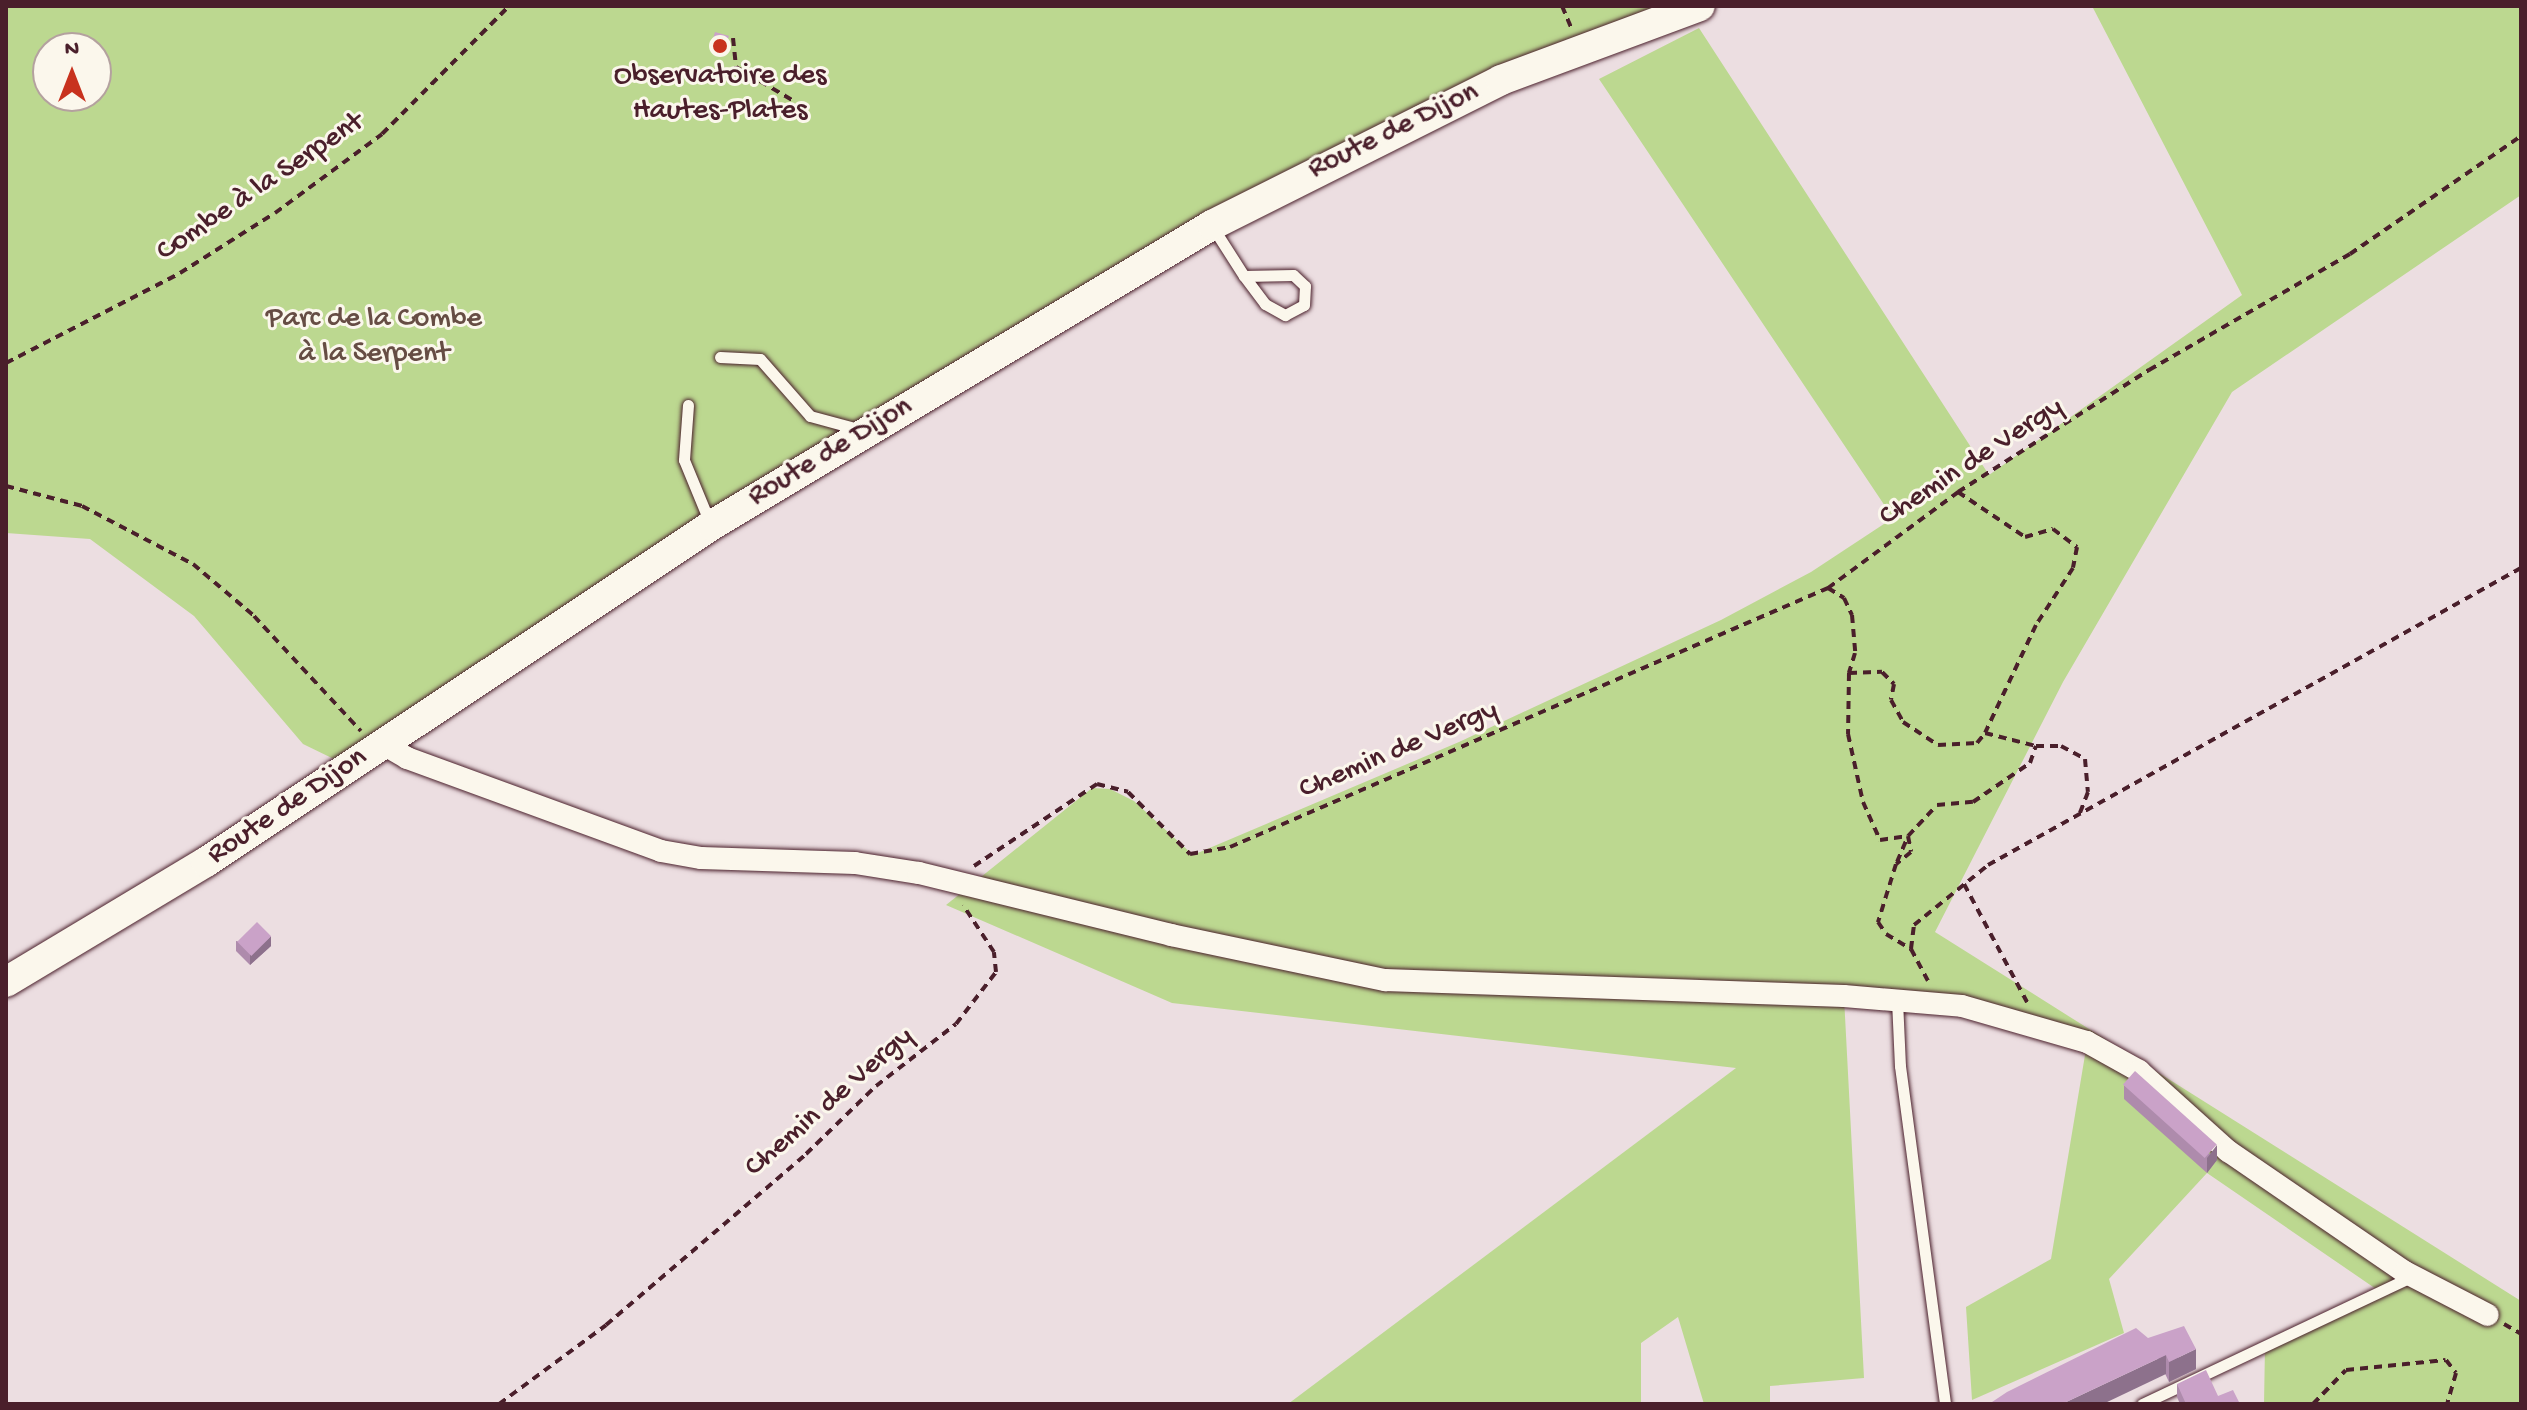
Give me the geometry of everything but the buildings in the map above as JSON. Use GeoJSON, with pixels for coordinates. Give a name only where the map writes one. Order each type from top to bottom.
{"type":"FeatureCollection","features":[{"type":"Feature","properties":{"kind":"main road","name":"Route de Dijon"},"geometry":{"type":"LineString","coordinates":[[6,982],[206,862],[712,525],[1212,225],[1501,80],[1700,6]]}},
{"type":"Feature","properties":{"kind":"street"},"geometry":{"type":"LineString","coordinates":[[383,744],[407,758],[661,851],[701,858],[855,863],[958,880],[1171,935],[1385,980],[1897,1000],[1941,1004],[2087,1042],[2139,1071],[2228,1151],[2414,1276],[2488,1315]]}},
{"type":"Feature","properties":{"kind":"lane"},"geometry":{"type":"LineString","coordinates":[[1212,225],[1244,276],[1278,313],[1294,313],[1304,305],[1305,286],[1293,275],[1244,276]]}},
{"type":"Feature","properties":{"kind":"lane"},"geometry":{"type":"LineString","coordinates":[[720,357],[760,359],[810,416],[866,431]]}},
{"type":"Feature","properties":{"kind":"lane"},"geometry":{"type":"LineString","coordinates":[[688,405],[684,460],[712,525]]}},
{"type":"Feature","properties":{"kind":"lane"},"geometry":{"type":"LineString","coordinates":[[1897,1000],[1900,1066],[1945,1404]]}},
{"type":"Feature","properties":{"kind":"lane"},"geometry":{"type":"LineString","coordinates":[[2142,1404],[2414,1276]]}},
{"type":"Feature","properties":{"kind":"path","name":"Combe à la Serpent"},"geometry":{"type":"LineString","coordinates":[[6,363],[180,273],[275,213],[382,134],[509,6]]}},
{"type":"Feature","properties":{"kind":"path"},"geometry":{"type":"LineString","coordinates":[[733,38],[736,67],[794,101]]}},
{"type":"Feature","properties":{"kind":"path","name":"Chemin de Vergy"},"geometry":{"type":"LineString","coordinates":[[499,1404],[606,1325],[806,1154],[876,1086],[956,1024],[996,972],[994,952],[957,895],[958,880],[1097,784],[1128,792],[1190,854],[1230,847],[1828,588],[1958,492],[2112,398],[2149,370],[2350,254],[2521,136]]}},
{"type":"Feature","properties":{"kind":"path"},"geometry":{"type":"LineString","coordinates":[[6,486],[82,506],[193,564],[254,616],[353,726],[383,744]]}},
{"type":"Feature","properties":{"kind":"path"},"geometry":{"type":"LineString","coordinates":[[1849,673],[1882,672],[1894,684],[1891,700],[1903,722],[1938,745],[1977,743],[1985,733],[2036,625],[2073,568],[2077,547],[2053,529],[2025,537],[1958,492]]}},
{"type":"Feature","properties":{"kind":"path"},"geometry":{"type":"LineString","coordinates":[[1911,949],[1914,925],[1988,865],[2078,818],[2521,568]]}},
{"type":"Feature","properties":{"kind":"path"},"geometry":{"type":"LineString","coordinates":[[1828,588],[1844,598],[1852,615],[1855,653],[1849,673],[1848,734],[1863,802],[1880,840],[1908,836]]}},
{"type":"Feature","properties":{"kind":"path"},"geometry":{"type":"LineString","coordinates":[[1985,733],[2036,746],[2061,746],[2085,759],[2088,792],[2078,818]]}},
{"type":"Feature","properties":{"kind":"path"},"geometry":{"type":"LineString","coordinates":[[1941,1004],[1911,949],[1886,934],[1878,922],[1896,864],[1908,836],[1937,805],[1973,802],[2030,763],[2036,746]]}},
{"type":"Feature","properties":{"kind":"path"},"geometry":{"type":"LineString","coordinates":[[1896,864],[1911,852],[1908,836]]}},
{"type":"Feature","properties":{"kind":"path"},"geometry":{"type":"LineString","coordinates":[[1964,884],[2027,1002],[2039,1010]]}},
{"type":"Feature","properties":{"kind":"path"},"geometry":{"type":"LineString","coordinates":[[2313,1404],[2346,1370],[2390,1361],[2446,1360],[2456,1373],[2447,1404]]}},
{"type":"Feature","properties":{"kind":"green space","name":"Parc de la Combe à la Serpent"},"geometry":{"type":"Polygon","coordinates":[[[6,6],[1665,6],[1205,212],[340,762],[303,744],[194,616],[90,539],[6,533],[6,6]]]}},
{"type":"Feature","properties":{"kind":"green space"},"geometry":{"type":"Polygon","coordinates":[[[2092,6],[2521,6],[2521,195],[2232,392],[2063,682],[1935,932],[2521,1301],[2521,1404],[2264,1404],[2265,1346],[2379,1291],[2207,1173],[2109,1279],[2124,1333],[1972,1400],[1966,1307],[2051,1259],[2087,1043],[1962,1006],[1844,997],[1864,1378],[1770,1386],[1770,1404],[1704,1404],[1678,1317],[1641,1343],[1641,1404],[1288,1404],[1736,1068],[1172,1003],[946,905],[1092,788],[1110,789],[1134,801],[1193,855],[1459,742],[1721,620],[1811,572],[1893,518],[1599,79],[1699,28],[1989,475],[2242,295],[2092,6]]]}},
{"type":"Feature","properties":{"kind":"place","name":"Observatoire des Hautes-Plates"},"geometry":{"type":"Point","coordinates":[720,46]}}]}
